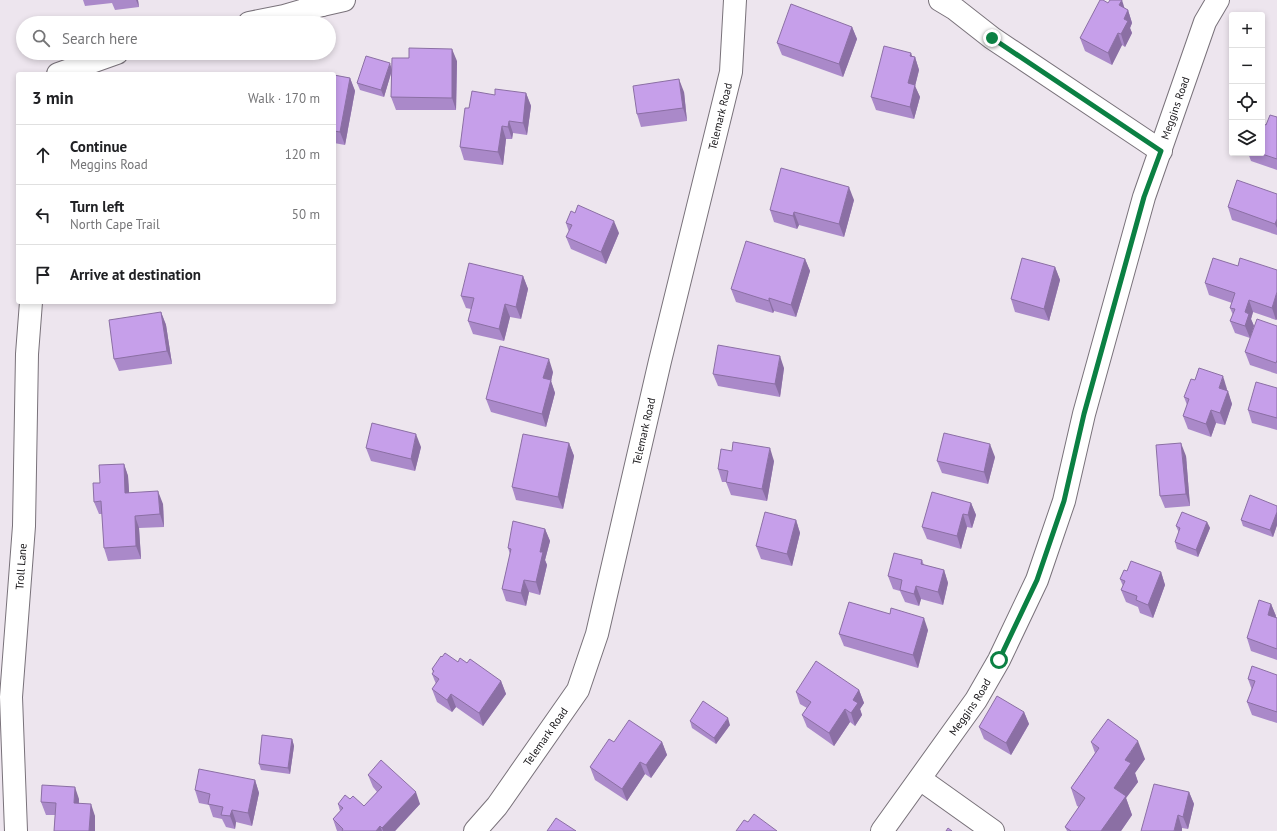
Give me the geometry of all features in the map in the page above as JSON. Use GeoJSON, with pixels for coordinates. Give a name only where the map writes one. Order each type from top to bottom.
{"type":"FeatureCollection","features":[{"type":"Feature","properties":{"kind":"street"},"geometry":{"type":"LineString","coordinates":[[284,16],[316,3],[344,0]]}},
{"type":"Feature","properties":{"kind":"street","name":"Telemark Road"},"geometry":{"type":"LineString","coordinates":[[475,831],[497,806],[578,690],[597,634],[660,361],[731,72],[735,0]]}},
{"type":"Feature","properties":{"kind":"street"},"geometry":{"type":"LineString","coordinates":[[940,0],[955,9],[992,38],[1161,151]]}},
{"type":"Feature","properties":{"kind":"street","name":"Meggins Road"},"geometry":{"type":"LineString","coordinates":[[882,831],[980,693],[999,660],[1037,580],[1064,501],[1084,414],[1144,197],[1205,22],[1218,0]]}},
{"type":"Feature","properties":{"kind":"street"},"geometry":{"type":"LineString","coordinates":[[64,72],[97,60]]}},
{"type":"Feature","properties":{"kind":"street","name":"Troll Lane"},"geometry":{"type":"LineString","coordinates":[[16,831],[12,697],[24,526],[27,354],[31,304]]}},
{"type":"Feature","properties":{"kind":"street"},"geometry":{"type":"LineString","coordinates":[[920,779],[993,831]]}},
{"type":"Feature","properties":{"kind":"building"},"geometry":{"type":"Polygon","coordinates":[[[1100,0],[1108,3],[1110,0],[1122,0],[1119,5],[1128,10],[1124,19],[1128,21],[1121,34],[1118,33],[1108,53],[1080,38],[1100,0]]]}},
{"type":"Feature","properties":{"kind":"building"},"geometry":{"type":"Polygon","coordinates":[[[791,4],[852,27],[839,64],[777,43],[791,4]]]}},
{"type":"Feature","properties":{"kind":"building"},"geometry":{"type":"Polygon","coordinates":[[[884,46],[911,53],[910,56],[915,57],[908,83],[915,85],[910,107],[871,97],[884,46]]]}},
{"type":"Feature","properties":{"kind":"building"},"geometry":{"type":"Polygon","coordinates":[[[409,48],[452,49],[452,98],[391,97],[392,58],[409,58],[409,48]]]}},
{"type":"Feature","properties":{"kind":"building"},"geometry":{"type":"Polygon","coordinates":[[[366,56],[390,63],[381,90],[357,83],[366,56]]]}},
{"type":"Feature","properties":{"kind":"building"},"geometry":{"type":"Polygon","coordinates":[[[336,75],[350,78],[340,132],[336,131],[336,75]]]}},
{"type":"Feature","properties":{"kind":"building"},"geometry":{"type":"Polygon","coordinates":[[[679,79],[683,108],[637,114],[633,86],[679,79]]]}},
{"type":"Feature","properties":{"kind":"building"},"geometry":{"type":"Polygon","coordinates":[[[495,89],[526,93],[523,123],[509,121],[508,127],[502,126],[498,152],[460,147],[465,108],[469,108],[472,91],[495,95],[495,89]]]}},
{"type":"Feature","properties":{"kind":"building"},"geometry":{"type":"Polygon","coordinates":[[[1270,115],[1277,117],[1277,159],[1265,155],[1266,125],[1270,115]]]}},
{"type":"Feature","properties":{"kind":"building"},"geometry":{"type":"Polygon","coordinates":[[[781,168],[849,187],[839,224],[794,212],[793,216],[770,210],[781,168]]]}},
{"type":"Feature","properties":{"kind":"building"},"geometry":{"type":"Polygon","coordinates":[[[1237,180],[1277,194],[1277,219],[1275,224],[1228,207],[1237,180]]]}},
{"type":"Feature","properties":{"kind":"building"},"geometry":{"type":"Polygon","coordinates":[[[578,205],[614,221],[601,252],[566,237],[572,225],[566,223],[571,211],[575,213],[578,205]]]}},
{"type":"Feature","properties":{"kind":"building"},"geometry":{"type":"Polygon","coordinates":[[[746,241],[805,259],[791,305],[769,298],[769,301],[731,289],[746,241]]]}},
{"type":"Feature","properties":{"kind":"building"},"geometry":{"type":"Polygon","coordinates":[[[1022,258],[1055,267],[1044,309],[1011,299],[1022,258]]]}},
{"type":"Feature","properties":{"kind":"building"},"geometry":{"type":"Polygon","coordinates":[[[1213,258],[1238,266],[1240,258],[1277,270],[1277,292],[1272,308],[1249,300],[1245,312],[1249,314],[1245,326],[1230,321],[1235,309],[1230,308],[1235,293],[1205,283],[1213,258]]]}},
{"type":"Feature","properties":{"kind":"building"},"geometry":{"type":"Polygon","coordinates":[[[469,263],[523,276],[516,307],[505,304],[499,329],[468,321],[474,298],[461,296],[469,263]]]}},
{"type":"Feature","properties":{"kind":"building"},"geometry":{"type":"Polygon","coordinates":[[[161,312],[167,351],[114,359],[109,320],[161,312]]]}},
{"type":"Feature","properties":{"kind":"building"},"geometry":{"type":"Polygon","coordinates":[[[1257,319],[1277,326],[1276,363],[1245,352],[1257,319]]]}},
{"type":"Feature","properties":{"kind":"building"},"geometry":{"type":"Polygon","coordinates":[[[718,345],[780,356],[775,384],[713,374],[718,345]]]}},
{"type":"Feature","properties":{"kind":"building"},"geometry":{"type":"Polygon","coordinates":[[[500,346],[549,359],[543,378],[551,380],[542,414],[486,399],[500,346]]]}},
{"type":"Feature","properties":{"kind":"building"},"geometry":{"type":"Polygon","coordinates":[[[1199,368],[1223,376],[1219,388],[1228,391],[1220,413],[1211,410],[1206,424],[1183,416],[1189,399],[1184,397],[1191,379],[1195,380],[1199,368]]]}},
{"type":"Feature","properties":{"kind":"building"},"geometry":{"type":"Polygon","coordinates":[[[1256,382],[1277,388],[1277,418],[1248,410],[1256,382]]]}},
{"type":"Feature","properties":{"kind":"building"},"geometry":{"type":"Polygon","coordinates":[[[372,423],[416,434],[411,459],[366,448],[372,423]]]}},
{"type":"Feature","properties":{"kind":"building"},"geometry":{"type":"Polygon","coordinates":[[[944,433],[990,444],[984,472],[937,461],[944,433]]]}},
{"type":"Feature","properties":{"kind":"building"},"geometry":{"type":"Polygon","coordinates":[[[523,434],[569,443],[558,497],[512,487],[523,434]]]}},
{"type":"Feature","properties":{"kind":"building"},"geometry":{"type":"Polygon","coordinates":[[[733,442],[770,448],[762,489],[726,482],[728,471],[718,469],[721,449],[732,451],[733,442]]]}},
{"type":"Feature","properties":{"kind":"building"},"geometry":{"type":"Polygon","coordinates":[[[1181,443],[1186,494],[1160,496],[1156,445],[1181,443]]]}},
{"type":"Feature","properties":{"kind":"building"},"geometry":{"type":"Polygon","coordinates":[[[124,464],[125,493],[158,491],[160,514],[135,516],[136,546],[104,548],[101,501],[94,502],[93,483],[100,483],[99,465],[124,464]]]}},
{"type":"Feature","properties":{"kind":"building"},"geometry":{"type":"Polygon","coordinates":[[[932,492],[971,503],[968,515],[963,514],[957,536],[922,527],[932,492]]]}},
{"type":"Feature","properties":{"kind":"building"},"geometry":{"type":"Polygon","coordinates":[[[1250,495],[1277,506],[1277,512],[1270,530],[1241,520],[1250,495]]]}},
{"type":"Feature","properties":{"kind":"building"},"geometry":{"type":"Polygon","coordinates":[[[765,512],[796,520],[787,554],[756,546],[765,512]]]}},
{"type":"Feature","properties":{"kind":"building"},"geometry":{"type":"Polygon","coordinates":[[[1182,512],[1207,522],[1196,550],[1175,542],[1180,528],[1176,526],[1182,512]]]}},
{"type":"Feature","properties":{"kind":"building"},"geometry":{"type":"Polygon","coordinates":[[[513,521],[545,529],[540,552],[543,552],[536,582],[524,580],[521,593],[502,589],[511,549],[508,548],[513,521]]]}},
{"type":"Feature","properties":{"kind":"building"},"geometry":{"type":"Polygon","coordinates":[[[894,553],[922,560],[921,564],[944,570],[938,592],[916,586],[914,594],[900,590],[902,580],[888,576],[894,553]]]}},
{"type":"Feature","properties":{"kind":"building"},"geometry":{"type":"Polygon","coordinates":[[[1131,561],[1161,572],[1148,605],[1136,600],[1137,596],[1121,590],[1125,581],[1120,579],[1124,570],[1127,571],[1131,561]]]}},
{"type":"Feature","properties":{"kind":"building"},"geometry":{"type":"Polygon","coordinates":[[[1259,600],[1271,604],[1268,615],[1277,618],[1277,649],[1247,638],[1259,600]]]}},
{"type":"Feature","properties":{"kind":"building"},"geometry":{"type":"Polygon","coordinates":[[[849,602],[890,614],[891,608],[924,618],[913,655],[839,634],[849,602]]]}},
{"type":"Feature","properties":{"kind":"building"},"geometry":{"type":"Polygon","coordinates":[[[445,653],[458,662],[460,658],[467,663],[470,659],[501,681],[479,713],[451,694],[447,700],[432,689],[439,679],[432,674],[434,671],[432,669],[441,656],[442,657],[445,653]]]}},
{"type":"Feature","properties":{"kind":"building"},"geometry":{"type":"Polygon","coordinates":[[[816,661],[859,690],[853,700],[858,703],[851,713],[845,709],[829,733],[802,715],[811,702],[796,692],[816,661]]]}},
{"type":"Feature","properties":{"kind":"building"},"geometry":{"type":"Polygon","coordinates":[[[1252,666],[1277,675],[1277,712],[1247,702],[1255,681],[1248,679],[1252,666]]]}},
{"type":"Feature","properties":{"kind":"building"},"geometry":{"type":"Polygon","coordinates":[[[997,696],[1024,712],[1006,743],[979,727],[997,696]]]}},
{"type":"Feature","properties":{"kind":"building"},"geometry":{"type":"Polygon","coordinates":[[[703,701],[728,718],[714,738],[690,721],[703,701]]]}},
{"type":"Feature","properties":{"kind":"building"},"geometry":{"type":"Polygon","coordinates":[[[1108,719],[1138,741],[1125,760],[1131,763],[1114,788],[1126,796],[1101,831],[1071,831],[1065,827],[1085,798],[1071,788],[1099,748],[1091,742],[1108,719]]]}},
{"type":"Feature","properties":{"kind":"building"},"geometry":{"type":"Polygon","coordinates":[[[629,720],[662,742],[646,765],[640,762],[622,789],[590,767],[609,739],[614,742],[629,720]]]}},
{"type":"Feature","properties":{"kind":"building"},"geometry":{"type":"Polygon","coordinates":[[[262,735],[292,739],[288,768],[259,764],[262,735]]]}},
{"type":"Feature","properties":{"kind":"building"},"geometry":{"type":"Polygon","coordinates":[[[381,760],[416,792],[382,828],[380,826],[376,831],[342,831],[343,829],[333,819],[343,808],[338,804],[345,795],[350,799],[353,796],[364,806],[382,787],[368,775],[381,760]]]}},
{"type":"Feature","properties":{"kind":"building"},"geometry":{"type":"Polygon","coordinates":[[[199,769],[255,780],[248,813],[232,810],[230,816],[221,815],[223,807],[208,804],[210,794],[195,790],[199,769]]]}},
{"type":"Feature","properties":{"kind":"building"},"geometry":{"type":"Polygon","coordinates":[[[1154,784],[1189,792],[1183,817],[1178,815],[1174,831],[1141,831],[1154,784]]]}},
{"type":"Feature","properties":{"kind":"building"},"geometry":{"type":"Polygon","coordinates":[[[42,785],[75,787],[74,803],[91,804],[89,831],[54,831],[56,803],[41,802],[42,785]]]}},
{"type":"Feature","properties":{"kind":"building"},"geometry":{"type":"Polygon","coordinates":[[[754,814],[777,831],[736,831],[744,820],[748,822],[754,814]]]}},
{"type":"Feature","properties":{"kind":"building"},"geometry":{"type":"Polygon","coordinates":[[[556,818],[576,831],[547,831],[556,818]]]}},
{"type":"Feature","properties":{"kind":"route"},"geometry":{"type":"LineString","coordinates":[[992,38],[1161,151],[1144,197],[1084,414],[1064,501],[1037,580],[999,660]]}}]}
